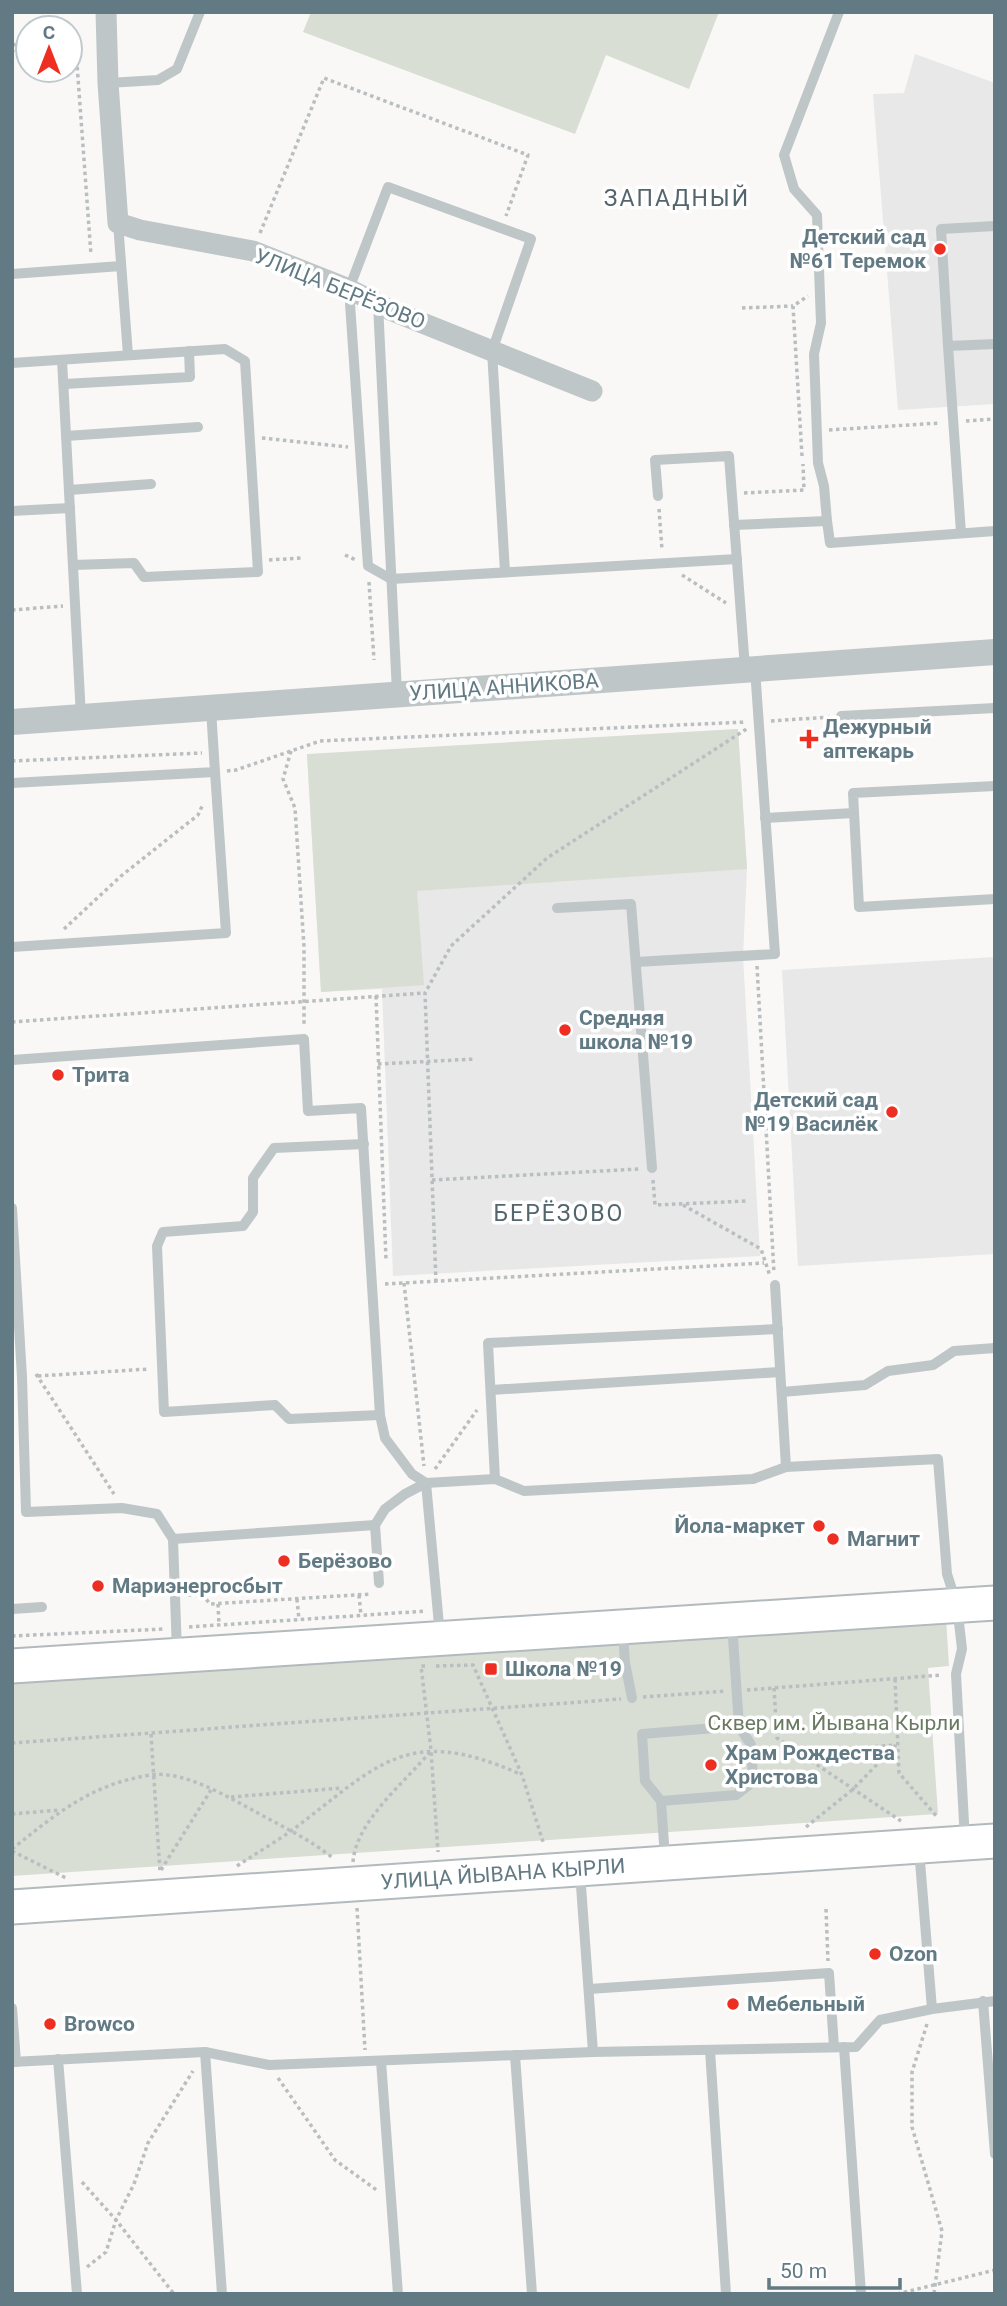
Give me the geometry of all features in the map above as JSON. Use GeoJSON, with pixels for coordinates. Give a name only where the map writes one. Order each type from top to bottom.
{"type":"FeatureCollection","features":[{"type":"Feature","properties":{"kind":"main road"},"geometry":{"type":"LineString","coordinates":[[12,1666],[177,1642],[434,1625],[622,1627],[995,1603]]}},
{"type":"Feature","properties":{"kind":"main road","name":"УЛИЦА ЙЫВАНА КЫРЛИ"},"geometry":{"type":"LineString","coordinates":[[12,1908],[666,1863],[910,1833],[980,1842]]}},
{"type":"Feature","properties":{"kind":"street"},"geometry":{"type":"LineString","coordinates":[[106,14],[118,223]]}},
{"type":"Feature","properties":{"kind":"street","name":"УЛИЦА БЕРЁЗОВО"},"geometry":{"type":"LineString","coordinates":[[118,223],[140,230],[253,251],[592,391]]}},
{"type":"Feature","properties":{"kind":"street","name":"УЛИЦА АННИКОВА"},"geometry":{"type":"LineString","coordinates":[[12,722],[995,652]]}},
{"type":"Feature","properties":{"kind":"lane"},"geometry":{"type":"LineString","coordinates":[[108,83],[158,80],[177,69],[200,12]]}},
{"type":"Feature","properties":{"kind":"lane"},"geometry":{"type":"LineString","coordinates":[[839,12],[785,155],[794,189],[817,215],[821,323],[814,354],[818,463],[824,486],[830,542],[995,531]]}},
{"type":"Feature","properties":{"kind":"lane"},"geometry":{"type":"LineString","coordinates":[[505,572],[492,351],[531,239],[388,187],[349,289],[368,566],[391,579],[737,559]]}},
{"type":"Feature","properties":{"kind":"lane"},"geometry":{"type":"LineString","coordinates":[[118,223],[128,355]]}},
{"type":"Feature","properties":{"kind":"lane"},"geometry":{"type":"LineString","coordinates":[[961,533],[941,229],[995,226]]}},
{"type":"Feature","properties":{"kind":"lane"},"geometry":{"type":"LineString","coordinates":[[12,274],[121,266]]}},
{"type":"Feature","properties":{"kind":"lane"},"geometry":{"type":"LineString","coordinates":[[378,304],[397,695]]}},
{"type":"Feature","properties":{"kind":"lane"},"geometry":{"type":"LineString","coordinates":[[948,346],[995,344]]}},
{"type":"Feature","properties":{"kind":"lane"},"geometry":{"type":"LineString","coordinates":[[12,363],[225,349],[245,360],[258,572],[144,577],[134,563],[73,565]]}},
{"type":"Feature","properties":{"kind":"lane"},"geometry":{"type":"LineString","coordinates":[[64,384],[190,377],[189,351]]}},
{"type":"Feature","properties":{"kind":"lane"},"geometry":{"type":"LineString","coordinates":[[62,360],[81,717]]}},
{"type":"Feature","properties":{"kind":"lane"},"geometry":{"type":"LineString","coordinates":[[66,436],[198,426]]}},
{"type":"Feature","properties":{"kind":"lane"},"geometry":{"type":"LineString","coordinates":[[636,962],[775,954],[758,721],[741,613],[729,456],[654,460],[658,496]]}},
{"type":"Feature","properties":{"kind":"lane"},"geometry":{"type":"LineString","coordinates":[[69,490],[151,484]]}},
{"type":"Feature","properties":{"kind":"lane"},"geometry":{"type":"LineString","coordinates":[[12,511],[70,508]]}},
{"type":"Feature","properties":{"kind":"lane"},"geometry":{"type":"LineString","coordinates":[[734,525],[827,521]]}},
{"type":"Feature","properties":{"kind":"lane"},"geometry":{"type":"LineString","coordinates":[[12,947],[226,933],[211,708]]}},
{"type":"Feature","properties":{"kind":"lane"},"geometry":{"type":"LineString","coordinates":[[841,716],[995,708]]}},
{"type":"Feature","properties":{"kind":"lane"},"geometry":{"type":"LineString","coordinates":[[12,783],[215,772]]}},
{"type":"Feature","properties":{"kind":"lane"},"geometry":{"type":"LineString","coordinates":[[995,786],[853,793],[859,907],[995,899]]}},
{"type":"Feature","properties":{"kind":"lane"},"geometry":{"type":"LineString","coordinates":[[765,818],[854,813]]}},
{"type":"Feature","properties":{"kind":"lane"},"geometry":{"type":"LineString","coordinates":[[557,908],[631,904],[652,1168]]}},
{"type":"Feature","properties":{"kind":"lane"},"geometry":{"type":"LineString","coordinates":[[12,1060],[304,1039],[308,1111],[361,1108],[380,1415],[385,1438],[412,1474],[426,1483]]}},
{"type":"Feature","properties":{"kind":"lane"},"geometry":{"type":"LineString","coordinates":[[364,1143],[274,1148],[253,1178],[253,1212],[243,1226],[163,1232],[157,1246],[161,1368],[164,1412],[275,1405],[289,1419],[380,1415]]}},
{"type":"Feature","properties":{"kind":"lane"},"geometry":{"type":"LineString","coordinates":[[12,1211],[15,1315],[22,1377],[26,1512],[122,1508],[157,1514],[173,1539],[177,1642]]}},
{"type":"Feature","properties":{"kind":"lane"},"geometry":{"type":"LineString","coordinates":[[775,1285],[786,1467]]}},
{"type":"Feature","properties":{"kind":"lane"},"geometry":{"type":"LineString","coordinates":[[495,1479],[488,1343],[778,1329]]}},
{"type":"Feature","properties":{"kind":"lane"},"geometry":{"type":"LineString","coordinates":[[782,1392],[865,1385],[888,1371],[933,1365],[954,1351],[995,1348]]}},
{"type":"Feature","properties":{"kind":"lane"},"geometry":{"type":"LineString","coordinates":[[491,1390],[780,1372]]}},
{"type":"Feature","properties":{"kind":"lane"},"geometry":{"type":"LineString","coordinates":[[380,1583],[376,1525],[385,1509],[426,1483],[495,1479],[524,1491],[753,1479],[786,1467],[938,1459],[947,1574],[957,1605],[962,1648],[956,1674],[980,1842]]}},
{"type":"Feature","properties":{"kind":"lane"},"geometry":{"type":"LineString","coordinates":[[426,1483],[434,1625]]}},
{"type":"Feature","properties":{"kind":"lane"},"geometry":{"type":"LineString","coordinates":[[173,1539],[376,1525]]}},
{"type":"Feature","properties":{"kind":"lane"},"geometry":{"type":"LineString","coordinates":[[12,1609],[42,1607]]}},
{"type":"Feature","properties":{"kind":"lane"},"geometry":{"type":"LineString","coordinates":[[661,1801],[736,1795],[749,1785],[753,1778],[751,1745],[739,1726],[732,1620]]}},
{"type":"Feature","properties":{"kind":"lane"},"geometry":{"type":"LineString","coordinates":[[622,1627],[632,1698]]}},
{"type":"Feature","properties":{"kind":"lane"},"geometry":{"type":"LineString","coordinates":[[666,1863],[661,1801],[645,1781],[642,1734],[739,1726]]}},
{"type":"Feature","properties":{"kind":"lane"},"geometry":{"type":"LineString","coordinates":[[910,1833],[932,2009]]}},
{"type":"Feature","properties":{"kind":"lane"},"geometry":{"type":"LineString","coordinates":[[580,1869],[593,2052]]}},
{"type":"Feature","properties":{"kind":"lane"},"geometry":{"type":"LineString","coordinates":[[589,1989],[829,1973],[839,2047],[861,2294]]}},
{"type":"Feature","properties":{"kind":"lane"},"geometry":{"type":"LineString","coordinates":[[12,2008],[14,2062],[205,2052],[269,2065],[593,2052],[856,2047],[880,2020],[989,2001],[995,2154]]}},
{"type":"Feature","properties":{"kind":"lane"},"geometry":{"type":"LineString","coordinates":[[710,2049],[726,2294]]}},
{"type":"Feature","properties":{"kind":"lane"},"geometry":{"type":"LineString","coordinates":[[205,2052],[222,2294]]}},
{"type":"Feature","properties":{"kind":"lane"},"geometry":{"type":"LineString","coordinates":[[515,2055],[532,2294]]}},
{"type":"Feature","properties":{"kind":"lane"},"geometry":{"type":"LineString","coordinates":[[58,2059],[77,2294]]}},
{"type":"Feature","properties":{"kind":"lane"},"geometry":{"type":"LineString","coordinates":[[381,2061],[398,2294]]}},
{"type":"Feature","properties":{"kind":"path"},"geometry":{"type":"LineString","coordinates":[[253,251],[324,78],[528,155],[502,228]]}},
{"type":"Feature","properties":{"kind":"path"},"geometry":{"type":"LineString","coordinates":[[78,84],[92,268]]}},
{"type":"Feature","properties":{"kind":"path"},"geometry":{"type":"LineString","coordinates":[[742,308],[793,306],[811,294]]}},
{"type":"Feature","properties":{"kind":"path"},"geometry":{"type":"LineString","coordinates":[[732,493],[804,490],[793,306]]}},
{"type":"Feature","properties":{"kind":"path"},"geometry":{"type":"LineString","coordinates":[[817,431],[995,419]]}},
{"type":"Feature","properties":{"kind":"path"},"geometry":{"type":"LineString","coordinates":[[249,437],[360,448]]}},
{"type":"Feature","properties":{"kind":"path"},"geometry":{"type":"LineString","coordinates":[[658,496],[663,563],[741,613]]}},
{"type":"Feature","properties":{"kind":"path"},"geometry":{"type":"LineString","coordinates":[[257,561],[302,558]]}},
{"type":"Feature","properties":{"kind":"path"},"geometry":{"type":"LineString","coordinates":[[368,566],[374,660]]}},
{"type":"Feature","properties":{"kind":"path"},"geometry":{"type":"LineString","coordinates":[[12,610],[75,605]]}},
{"type":"Feature","properties":{"kind":"path"},"geometry":{"type":"LineString","coordinates":[[46,945],[121,876],[198,815],[215,772],[236,770],[320,741],[841,716]]}},
{"type":"Feature","properties":{"kind":"path"},"geometry":{"type":"LineString","coordinates":[[436,1282],[425,993],[452,946],[547,858],[758,721]]}},
{"type":"Feature","properties":{"kind":"path"},"geometry":{"type":"LineString","coordinates":[[291,751],[283,779],[295,808],[304,947],[304,1039]]}},
{"type":"Feature","properties":{"kind":"path"},"geometry":{"type":"LineString","coordinates":[[12,761],[214,753]]}},
{"type":"Feature","properties":{"kind":"path"},"geometry":{"type":"LineString","coordinates":[[756,955],[775,1285]]}},
{"type":"Feature","properties":{"kind":"path"},"geometry":{"type":"LineString","coordinates":[[12,1022],[425,993]]}},
{"type":"Feature","properties":{"kind":"path"},"geometry":{"type":"LineString","coordinates":[[376,996],[386,1270]]}},
{"type":"Feature","properties":{"kind":"path"},"geometry":{"type":"LineString","coordinates":[[378,1064],[475,1059]]}},
{"type":"Feature","properties":{"kind":"path"},"geometry":{"type":"LineString","coordinates":[[432,1180],[652,1168],[655,1205],[747,1201]]}},
{"type":"Feature","properties":{"kind":"path"},"geometry":{"type":"LineString","coordinates":[[681,1204],[761,1249],[764,1263],[775,1285]]}},
{"type":"Feature","properties":{"kind":"path"},"geometry":{"type":"LineString","coordinates":[[372,1285],[764,1263]]}},
{"type":"Feature","properties":{"kind":"path"},"geometry":{"type":"LineString","coordinates":[[404,1283],[426,1483]]}},
{"type":"Feature","properties":{"kind":"path"},"geometry":{"type":"LineString","coordinates":[[21,1357],[38,1376],[122,1508]]}},
{"type":"Feature","properties":{"kind":"path"},"geometry":{"type":"LineString","coordinates":[[22,1377],[161,1368]]}},
{"type":"Feature","properties":{"kind":"path"},"geometry":{"type":"LineString","coordinates":[[426,1483],[491,1390]]}},
{"type":"Feature","properties":{"kind":"path"},"geometry":{"type":"LineString","coordinates":[[175,1595],[202,1594],[209,1604],[218,1604],[370,1594],[380,1583]]}},
{"type":"Feature","properties":{"kind":"path"},"geometry":{"type":"LineString","coordinates":[[359,1595],[361,1616]]}},
{"type":"Feature","properties":{"kind":"path"},"geometry":{"type":"LineString","coordinates":[[297,1599],[299,1620]]}},
{"type":"Feature","properties":{"kind":"path"},"geometry":{"type":"LineString","coordinates":[[218,1604],[219,1625]]}},
{"type":"Feature","properties":{"kind":"path"},"geometry":{"type":"LineString","coordinates":[[12,1636],[177,1642],[219,1625],[361,1616],[434,1625]]}},
{"type":"Feature","properties":{"kind":"path"},"geometry":{"type":"LineString","coordinates":[[438,1852],[431,1750],[421,1666],[473,1665],[522,1775],[544,1845]]}},
{"type":"Feature","properties":{"kind":"path"},"geometry":{"type":"LineString","coordinates":[[910,1833],[777,1738],[774,1688],[956,1674]]}},
{"type":"Feature","properties":{"kind":"path"},"geometry":{"type":"LineString","coordinates":[[895,1679],[899,1773],[938,1818]]}},
{"type":"Feature","properties":{"kind":"path"},"geometry":{"type":"LineString","coordinates":[[12,1743],[492,1708]]}},
{"type":"Feature","properties":{"kind":"path"},"geometry":{"type":"LineString","coordinates":[[151,1733],[160,1871],[211,1790]]}},
{"type":"Feature","properties":{"kind":"path"},"geometry":{"type":"LineString","coordinates":[[798,1752],[897,1745]]}},
{"type":"Feature","properties":{"kind":"path"},"geometry":{"type":"LineString","coordinates":[[806,1827],[852,1790],[897,1745]]}},
{"type":"Feature","properties":{"kind":"path"},"geometry":{"type":"LineString","coordinates":[[237,1866],[290,1831],[344,1788],[383,1763],[406,1754],[431,1750],[474,1756],[522,1775]]}},
{"type":"Feature","properties":{"kind":"path"},"geometry":{"type":"LineString","coordinates":[[366,2062],[353,1858],[361,1834],[431,1750]]}},
{"type":"Feature","properties":{"kind":"path"},"geometry":{"type":"LineString","coordinates":[[66,1878],[12,1850],[61,1810],[88,1794],[116,1783],[154,1775],[180,1777],[229,1797],[318,1846],[334,1859]]}},
{"type":"Feature","properties":{"kind":"path"},"geometry":{"type":"LineString","coordinates":[[229,1797],[344,1788]]}},
{"type":"Feature","properties":{"kind":"path"},"geometry":{"type":"LineString","coordinates":[[12,1814],[61,1810]]}},
{"type":"Feature","properties":{"kind":"path"},"geometry":{"type":"LineString","coordinates":[[826,1909],[829,1973]]}},
{"type":"Feature","properties":{"kind":"path"},"geometry":{"type":"LineString","coordinates":[[932,2009],[912,2073],[912,2127],[942,2231],[933,2294]]}},
{"type":"Feature","properties":{"kind":"path"},"geometry":{"type":"LineString","coordinates":[[76,2276],[106,2252],[116,2220],[134,2183],[148,2143],[205,2052]]}},
{"type":"Feature","properties":{"kind":"path"},"geometry":{"type":"LineString","coordinates":[[269,2065],[335,2160],[391,2201]]}},
{"type":"Feature","properties":{"kind":"path"},"geometry":{"type":"LineString","coordinates":[[67,2165],[116,2220],[174,2294]]}},
{"type":"Feature","properties":{"kind":"path"},"geometry":{"type":"LineString","coordinates":[[897,2294],[995,2270]]}},
{"type":"Feature","properties":{"kind":"shaded area","name":"Детский сад №61 Теремок"},"geometry":{"type":"Polygon","coordinates":[[[915,54],[995,83],[995,404],[898,410],[873,94],[904,93],[915,54]]]}},
{"type":"Feature","properties":{"kind":"shaded area","name":"Средняя школа №19"},"geometry":{"type":"Polygon","coordinates":[[[738,729],[747,869],[743,956],[760,1256],[393,1276],[382,989],[321,992],[307,755],[738,729]]]}},
{"type":"Feature","properties":{"kind":"shaded area","name":"Детский сад №19 Василёк"},"geometry":{"type":"Polygon","coordinates":[[[995,957],[995,1254],[798,1266],[782,970],[995,957]]]}},
{"type":"Feature","properties":{"kind":"green space"},"geometry":{"type":"Polygon","coordinates":[[[311,12],[719,12],[689,89],[606,55],[575,134],[303,32],[311,12]]]}},
{"type":"Feature","properties":{"kind":"green space"},"geometry":{"type":"Polygon","coordinates":[[[738,729],[747,869],[417,891],[424,985],[321,992],[307,754],[738,729]]]}},
{"type":"Feature","properties":{"kind":"green space","name":"Сквер им. Йывана Кырли"},"geometry":{"type":"Polygon","coordinates":[[[946,1617],[949,1666],[928,1668],[938,1814],[12,1876],[12,1683],[946,1617]]]}},
{"type":"Feature","properties":{"kind":"place","name":"Детский сад №61 Теремок"},"geometry":{"type":"Point","coordinates":[940,249]}},
{"type":"Feature","properties":{"kind":"place","name":"Дежурный аптекарь"},"geometry":{"type":"Point","coordinates":[809,739]}},
{"type":"Feature","properties":{"kind":"place","name":"Средняя школа №19"},"geometry":{"type":"Point","coordinates":[565,1030]}},
{"type":"Feature","properties":{"kind":"place","name":"Трита"},"geometry":{"type":"Point","coordinates":[58,1075]}},
{"type":"Feature","properties":{"kind":"place","name":"Детский сад №19 Василёк"},"geometry":{"type":"Point","coordinates":[892,1112]}},
{"type":"Feature","properties":{"kind":"place","name":"Йола-маркет"},"geometry":{"type":"Point","coordinates":[819,1526]}},
{"type":"Feature","properties":{"kind":"place","name":"Магнит"},"geometry":{"type":"Point","coordinates":[833,1539]}},
{"type":"Feature","properties":{"kind":"place","name":"Берёзово"},"geometry":{"type":"Point","coordinates":[284,1561]}},
{"type":"Feature","properties":{"kind":"place","name":"Мариэнергосбыт"},"geometry":{"type":"Point","coordinates":[98,1586]}},
{"type":"Feature","properties":{"kind":"place","name":"Школа №19"},"geometry":{"type":"Point","coordinates":[491,1669]}},
{"type":"Feature","properties":{"kind":"place","name":"Храм Рождества Христова"},"geometry":{"type":"Point","coordinates":[711,1765]}},
{"type":"Feature","properties":{"kind":"place","name":"Ozon"},"geometry":{"type":"Point","coordinates":[875,1954]}},
{"type":"Feature","properties":{"kind":"place","name":"Мебельный"},"geometry":{"type":"Point","coordinates":[733,2004]}},
{"type":"Feature","properties":{"kind":"place","name":"Browco"},"geometry":{"type":"Point","coordinates":[50,2024]}},
{"type":"Feature","properties":{"kind":"district","name":"ЗАПАДНЫЙ"},"geometry":{"type":"Point","coordinates":[677,198]}},
{"type":"Feature","properties":{"kind":"district","name":"БЕРЁЗОВО"},"geometry":{"type":"Point","coordinates":[559,1213]}}]}
